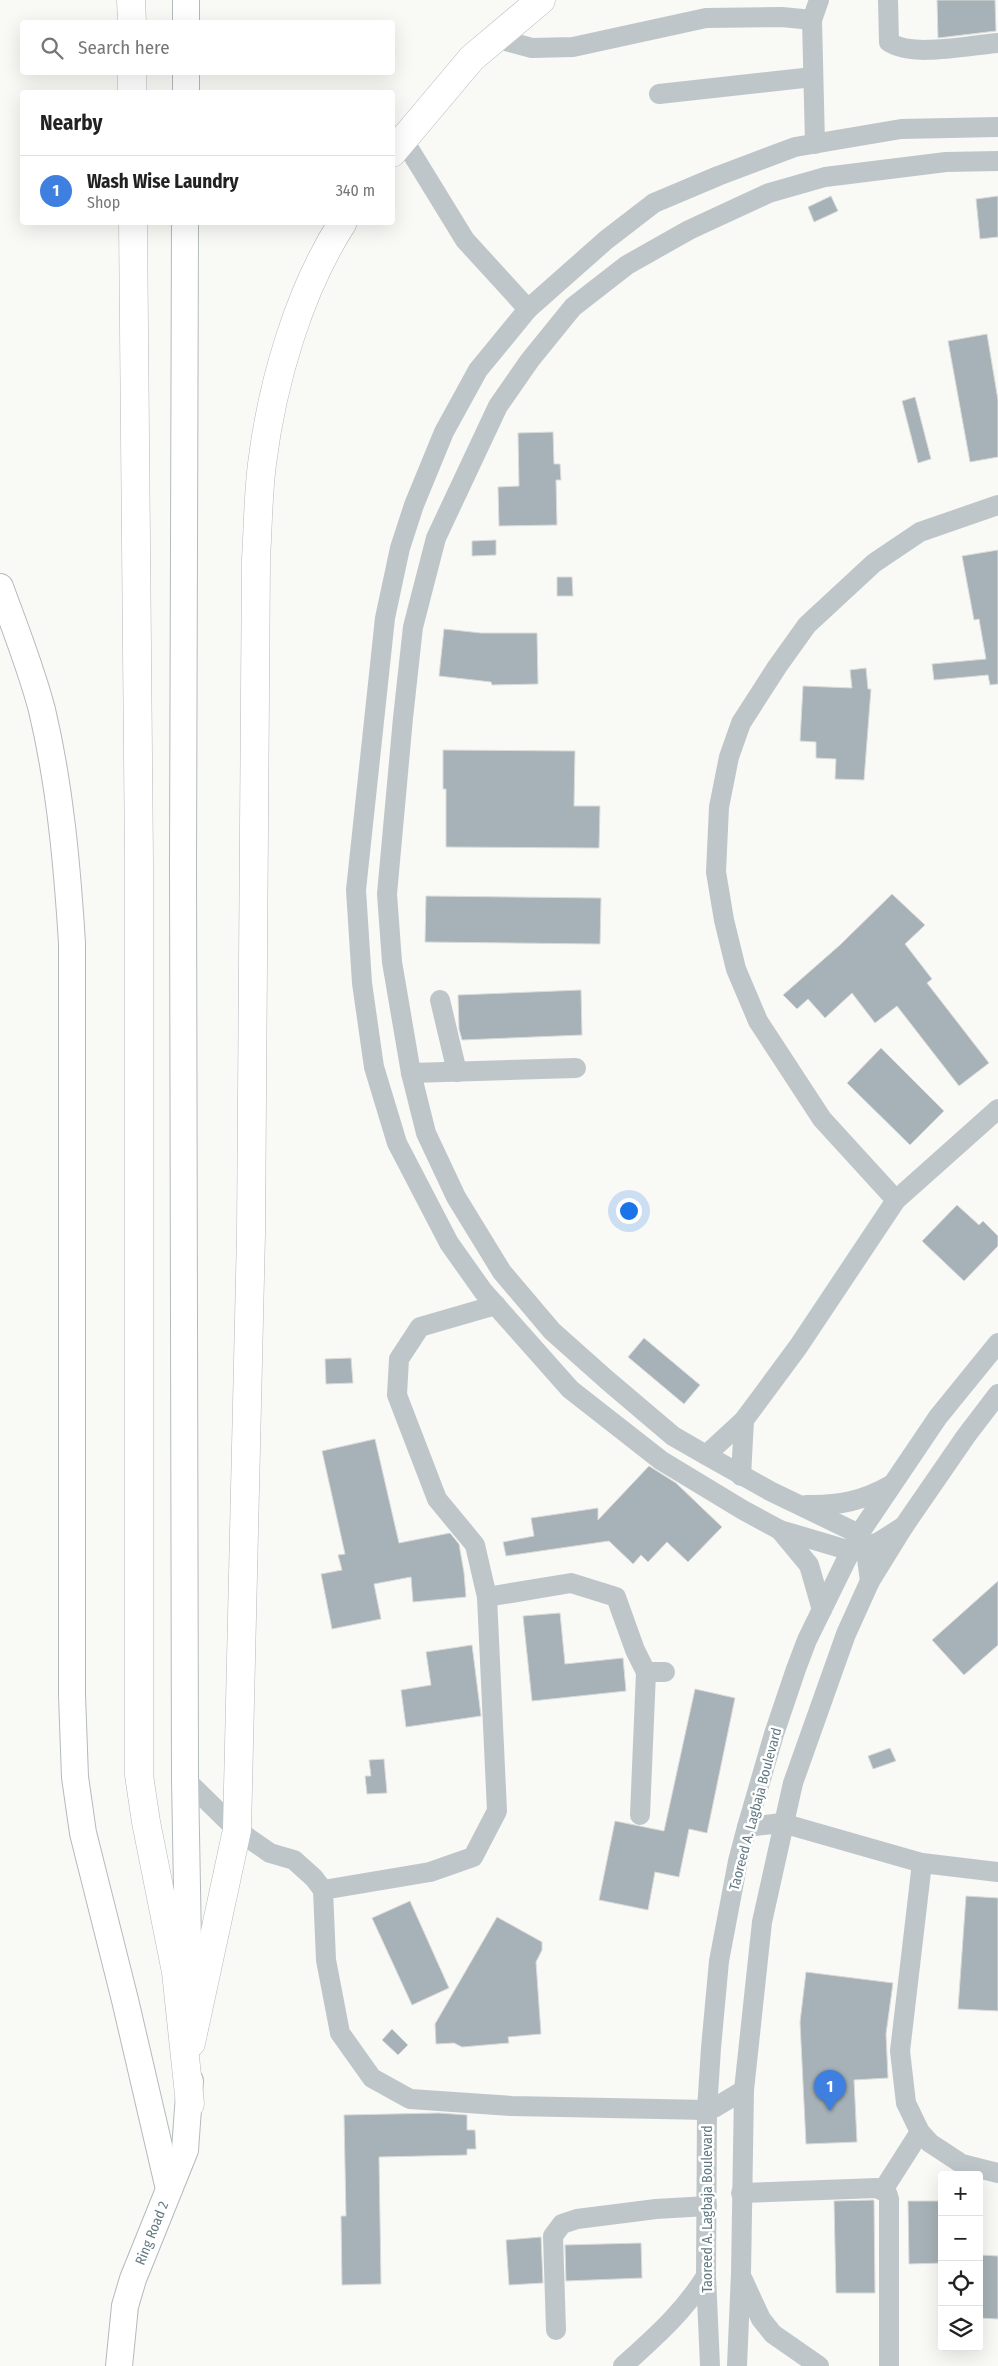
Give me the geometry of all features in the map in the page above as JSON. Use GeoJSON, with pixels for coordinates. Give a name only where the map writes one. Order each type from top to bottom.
{"type":"FeatureCollection","features":[{"type":"Feature","properties":{"kind":"highway"},"geometry":{"type":"LineString","coordinates":[[132,0],[132,20]]}},
{"type":"Feature","properties":{"kind":"highway"},"geometry":{"type":"LineString","coordinates":[[398,146],[472,58],[541,0]]}},
{"type":"Feature","properties":{"kind":"highway"},"geometry":{"type":"LineString","coordinates":[[132,75],[132,90]]}},
{"type":"Feature","properties":{"kind":"highway"},"geometry":{"type":"LineString","coordinates":[[133,225],[139,862],[139,1774],[146,1822],[176,1972],[190,2104]]}},
{"type":"Feature","properties":{"kind":"highway"},"geometry":{"type":"LineString","coordinates":[[190,2047],[237,1830],[252,1234],[256,559],[262,464],[274,394],[297,320],[325,250],[341,225]]}},
{"type":"Feature","properties":{"kind":"main road"},"geometry":{"type":"LineString","coordinates":[[186,0],[186,20]]}},
{"type":"Feature","properties":{"kind":"main road"},"geometry":{"type":"LineString","coordinates":[[186,75],[186,90]]}},
{"type":"Feature","properties":{"kind":"main road","name":"Ring Road 2"},"geometry":{"type":"LineString","coordinates":[[119,2366],[125,2306],[133,2279],[185,2150],[190,2104],[185,1779],[183,865],[185,225]]}},
{"type":"Feature","properties":{"kind":"main road"},"geometry":{"type":"LineString","coordinates":[[0,588],[41,708],[55,773],[68,868],[72,952],[72,1695],[75,1777],[83,1833],[125,2000],[169,2188]]}},
{"type":"Feature","properties":{"kind":"street"},"geometry":{"type":"LineString","coordinates":[[815,144],[812,20],[819,0]]}},
{"type":"Feature","properties":{"kind":"street"},"geometry":{"type":"LineString","coordinates":[[888,0],[889,42],[898,48],[913,51],[998,43]]}},
{"type":"Feature","properties":{"kind":"street"},"geometry":{"type":"LineString","coordinates":[[494,38],[532,48],[573,46],[706,18],[782,17],[812,20]]}},
{"type":"Feature","properties":{"kind":"street"},"geometry":{"type":"LineString","coordinates":[[659,94],[813,78]]}},
{"type":"Feature","properties":{"kind":"street"},"geometry":{"type":"LineString","coordinates":[[822,1610],[810,1565],[780,1530],[662,1461],[570,1389],[496,1305],[448,1243],[397,1143],[374,1067],[362,983],[356,890],[385,618],[400,548],[414,505],[444,432],[478,370],[528,309],[606,240],[654,203],[794,147],[901,129],[998,127]]}},
{"type":"Feature","properties":{"kind":"street"},"geometry":{"type":"LineString","coordinates":[[398,146],[465,240],[528,309]]}},
{"type":"Feature","properties":{"kind":"street"},"geometry":{"type":"LineString","coordinates":[[870,1581],[858,1544],[798,1505],[741,1476],[673,1436],[552,1331],[502,1272],[456,1198],[426,1133],[411,1073],[392,962],[387,894],[413,627],[436,538],[498,406],[530,360],[573,307],[627,265],[689,230],[769,193],[825,176],[946,162],[998,161]]}},
{"type":"Feature","properties":{"kind":"street"},"geometry":{"type":"LineString","coordinates":[[896,1200],[822,1119],[758,1021],[736,969],[724,920],[716,872],[719,807],[729,757],[741,723],[807,625],[874,563],[920,532],[998,505]]}},
{"type":"Feature","properties":{"kind":"street"},"geometry":{"type":"LineString","coordinates":[[440,1000],[457,1072]]}},
{"type":"Feature","properties":{"kind":"street"},"geometry":{"type":"LineString","coordinates":[[411,1073],[576,1068]]}},
{"type":"Feature","properties":{"kind":"street"},"geometry":{"type":"LineString","coordinates":[[706,1456],[744,1420],[798,1347],[896,1200],[998,1109]]}},
{"type":"Feature","properties":{"kind":"street"},"geometry":{"type":"LineString","coordinates":[[323,1890],[430,1872],[473,1857],[497,1811],[487,1598],[475,1545],[437,1499],[397,1395],[399,1359],[420,1327],[496,1305]]}},
{"type":"Feature","properties":{"kind":"street","name":"Taoreed A. Lagbaja Boulevard"},"geometry":{"type":"LineString","coordinates":[[710,2366],[706,2276],[707,2110],[719,1961],[746,1827],[796,1669],[822,1610],[894,1483],[938,1417],[998,1343]]}},
{"type":"Feature","properties":{"kind":"street"},"geometry":{"type":"LineString","coordinates":[[737,2366],[741,2273],[744,2090],[762,1922],[782,1823],[793,1783],[846,1634],[870,1581],[904,1526],[966,1436],[998,1394]]}},
{"type":"Feature","properties":{"kind":"street"},"geometry":{"type":"LineString","coordinates":[[741,1476],[744,1420]]}},
{"type":"Feature","properties":{"kind":"street"},"geometry":{"type":"LineString","coordinates":[[798,1505],[832,1506],[851,1503],[871,1497],[894,1483]]}},
{"type":"Feature","properties":{"kind":"street"},"geometry":{"type":"LineString","coordinates":[[780,1530],[858,1544],[904,1526]]}},
{"type":"Feature","properties":{"kind":"street"},"geometry":{"type":"LineString","coordinates":[[487,1598],[570,1583],[616,1597],[635,1650],[655,1672],[640,1815]]}},
{"type":"Feature","properties":{"kind":"street"},"geometry":{"type":"LineString","coordinates":[[185,1779],[237,1830],[270,1853],[294,1860],[314,1878],[323,1890],[326,1960],[340,2033],[372,2078],[410,2099],[512,2106],[707,2110],[714,2108],[744,2090]]}},
{"type":"Feature","properties":{"kind":"street"},"geometry":{"type":"LineString","coordinates":[[746,1827],[782,1823],[922,1863],[998,1872]]}},
{"type":"Feature","properties":{"kind":"street"},"geometry":{"type":"LineString","coordinates":[[922,1863],[900,2051],[906,2103],[920,2132],[930,2143],[962,2164],[998,2173]]}},
{"type":"Feature","properties":{"kind":"street"},"geometry":{"type":"LineString","coordinates":[[882,2190],[920,2132]]}},
{"type":"Feature","properties":{"kind":"street"},"geometry":{"type":"LineString","coordinates":[[741,2193],[877,2188],[887,2193],[889,2199],[889,2366]]}},
{"type":"Feature","properties":{"kind":"street"},"geometry":{"type":"LineString","coordinates":[[556,2330],[553,2236],[562,2224],[577,2219],[648,2210],[707,2206]]}},
{"type":"Feature","properties":{"kind":"street"},"geometry":{"type":"LineString","coordinates":[[741,2273],[761,2319],[773,2334],[819,2366]]}},
{"type":"Feature","properties":{"kind":"street"},"geometry":{"type":"LineString","coordinates":[[624,2366],[674,2320],[693,2298],[706,2276]]}},
{"type":"Feature","properties":{"kind":"building"},"geometry":{"type":"Polygon","coordinates":[[[937,0],[995,0],[996,31],[938,38],[937,0]]]}},
{"type":"Feature","properties":{"kind":"building"},"geometry":{"type":"Polygon","coordinates":[[[831,196],[838,211],[814,222],[808,207],[831,196]]]}},
{"type":"Feature","properties":{"kind":"building"},"geometry":{"type":"Polygon","coordinates":[[[998,196],[998,237],[980,239],[976,199],[998,196]]]}},
{"type":"Feature","properties":{"kind":"building"},"geometry":{"type":"Polygon","coordinates":[[[987,334],[998,400],[998,457],[970,462],[948,341],[987,334]]]}},
{"type":"Feature","properties":{"kind":"building"},"geometry":{"type":"Polygon","coordinates":[[[915,397],[931,459],[918,463],[902,401],[915,397]]]}},
{"type":"Feature","properties":{"kind":"building"},"geometry":{"type":"Polygon","coordinates":[[[553,432],[554,464],[560,464],[561,480],[556,480],[557,525],[499,526],[498,487],[519,486],[518,433],[553,432]]]}},
{"type":"Feature","properties":{"kind":"building"},"geometry":{"type":"Polygon","coordinates":[[[496,540],[496,555],[472,556],[472,541],[496,540]]]}},
{"type":"Feature","properties":{"kind":"building"},"geometry":{"type":"Polygon","coordinates":[[[998,550],[998,684],[990,685],[988,675],[934,680],[932,664],[986,659],[979,619],[974,620],[962,556],[998,550]]]}},
{"type":"Feature","properties":{"kind":"building"},"geometry":{"type":"Polygon","coordinates":[[[557,577],[572,577],[573,596],[557,596],[557,577]]]}},
{"type":"Feature","properties":{"kind":"building"},"geometry":{"type":"Polygon","coordinates":[[[444,629],[481,633],[537,633],[538,684],[492,685],[491,682],[439,676],[444,629]]]}},
{"type":"Feature","properties":{"kind":"building"},"geometry":{"type":"Polygon","coordinates":[[[866,668],[868,689],[871,689],[864,780],[835,779],[836,759],[816,758],[816,742],[800,741],[803,686],[852,688],[850,670],[866,668]]]}},
{"type":"Feature","properties":{"kind":"building"},"geometry":{"type":"Polygon","coordinates":[[[443,750],[575,751],[574,806],[600,806],[599,848],[446,847],[446,789],[443,789],[443,750]]]}},
{"type":"Feature","properties":{"kind":"building"},"geometry":{"type":"Polygon","coordinates":[[[892,894],[925,925],[905,944],[932,979],[927,983],[989,1063],[959,1086],[897,1006],[875,1023],[852,993],[825,1018],[808,999],[797,1009],[783,995],[840,945],[892,894]]]}},
{"type":"Feature","properties":{"kind":"building"},"geometry":{"type":"Polygon","coordinates":[[[426,896],[601,898],[600,944],[425,942],[426,896]]]}},
{"type":"Feature","properties":{"kind":"building"},"geometry":{"type":"Polygon","coordinates":[[[581,990],[582,1035],[462,1040],[459,1029],[458,995],[581,990]]]}},
{"type":"Feature","properties":{"kind":"building"},"geometry":{"type":"Polygon","coordinates":[[[881,1048],[944,1111],[910,1145],[847,1083],[881,1048]]]}},
{"type":"Feature","properties":{"kind":"building"},"geometry":{"type":"Polygon","coordinates":[[[957,1205],[979,1225],[983,1221],[998,1236],[998,1246],[964,1281],[922,1241],[957,1205]]]}},
{"type":"Feature","properties":{"kind":"building"},"geometry":{"type":"Polygon","coordinates":[[[644,1338],[700,1385],[684,1404],[628,1357],[644,1338]]]}},
{"type":"Feature","properties":{"kind":"building"},"geometry":{"type":"Polygon","coordinates":[[[351,1358],[353,1383],[326,1384],[325,1359],[351,1358]]]}},
{"type":"Feature","properties":{"kind":"building"},"geometry":{"type":"Polygon","coordinates":[[[375,1439],[399,1543],[450,1533],[459,1544],[466,1597],[413,1602],[411,1577],[374,1584],[381,1619],[332,1629],[321,1574],[342,1570],[338,1555],[345,1554],[322,1451],[375,1439]]]}},
{"type":"Feature","properties":{"kind":"building"},"geometry":{"type":"Polygon","coordinates":[[[649,1466],[676,1483],[722,1527],[688,1562],[667,1542],[648,1562],[641,1555],[633,1564],[609,1541],[506,1556],[503,1542],[534,1536],[531,1518],[598,1508],[598,1520],[649,1466]]]}},
{"type":"Feature","properties":{"kind":"building"},"geometry":{"type":"Polygon","coordinates":[[[998,1581],[998,1645],[964,1675],[932,1640],[998,1581]]]}},
{"type":"Feature","properties":{"kind":"building"},"geometry":{"type":"Polygon","coordinates":[[[560,1613],[565,1664],[623,1658],[626,1691],[532,1701],[523,1616],[560,1613]]]}},
{"type":"Feature","properties":{"kind":"building"},"geometry":{"type":"Polygon","coordinates":[[[472,1645],[481,1716],[406,1727],[401,1690],[431,1685],[426,1652],[472,1645]]]}},
{"type":"Feature","properties":{"kind":"building"},"geometry":{"type":"Polygon","coordinates":[[[695,1689],[735,1698],[707,1833],[689,1829],[679,1877],[655,1872],[648,1910],[599,1900],[615,1821],[664,1831],[695,1689]]]}},
{"type":"Feature","properties":{"kind":"building"},"geometry":{"type":"Polygon","coordinates":[[[890,1748],[896,1761],[873,1769],[868,1756],[890,1748]]]}},
{"type":"Feature","properties":{"kind":"building"},"geometry":{"type":"Polygon","coordinates":[[[384,1759],[387,1793],[367,1794],[365,1776],[371,1776],[369,1760],[384,1759]]]}},
{"type":"Feature","properties":{"kind":"building"},"geometry":{"type":"Polygon","coordinates":[[[966,1896],[998,1898],[998,2011],[958,2009],[966,1896]]]}},
{"type":"Feature","properties":{"kind":"building"},"geometry":{"type":"Polygon","coordinates":[[[410,1901],[449,1988],[412,2005],[372,1918],[410,1901]]]}},
{"type":"Feature","properties":{"kind":"building"},"geometry":{"type":"Polygon","coordinates":[[[497,1917],[542,1942],[542,1950],[536,1962],[541,2034],[508,2037],[509,2043],[462,2047],[454,2043],[436,2044],[435,2024],[497,1917]]]}},
{"type":"Feature","properties":{"kind":"building"},"geometry":{"type":"Polygon","coordinates":[[[806,1972],[893,1983],[886,2034],[888,2078],[854,2080],[857,2142],[806,2144],[800,2022],[806,1972]]]}},
{"type":"Feature","properties":{"kind":"building"},"geometry":{"type":"Polygon","coordinates":[[[392,2029],[408,2045],[398,2055],[382,2040],[392,2029]]]}},
{"type":"Feature","properties":{"kind":"building"},"geometry":{"type":"Polygon","coordinates":[[[439,2113],[467,2115],[467,2130],[475,2130],[476,2149],[467,2149],[467,2155],[379,2157],[381,2284],[342,2285],[341,2216],[346,2216],[344,2115],[439,2113]]]}},
{"type":"Feature","properties":{"kind":"building"},"geometry":{"type":"Polygon","coordinates":[[[874,2200],[875,2293],[836,2293],[834,2201],[874,2200]]]}},
{"type":"Feature","properties":{"kind":"building"},"geometry":{"type":"Polygon","coordinates":[[[908,2201],[938,2201],[938,2263],[909,2264],[908,2201]]]}},
{"type":"Feature","properties":{"kind":"building"},"geometry":{"type":"Polygon","coordinates":[[[541,2237],[543,2283],[509,2285],[506,2240],[541,2237]]]}},
{"type":"Feature","properties":{"kind":"building"},"geometry":{"type":"Polygon","coordinates":[[[641,2243],[642,2278],[566,2281],[565,2245],[641,2243]]]}},
{"type":"Feature","properties":{"kind":"building"},"geometry":{"type":"Polygon","coordinates":[[[983,2255],[998,2256],[998,2319],[983,2318],[983,2255]]]}},
{"type":"Feature","properties":{"kind":"place","name":"Wash Wise Laundry"},"geometry":{"type":"Point","coordinates":[830,2111]}}]}
